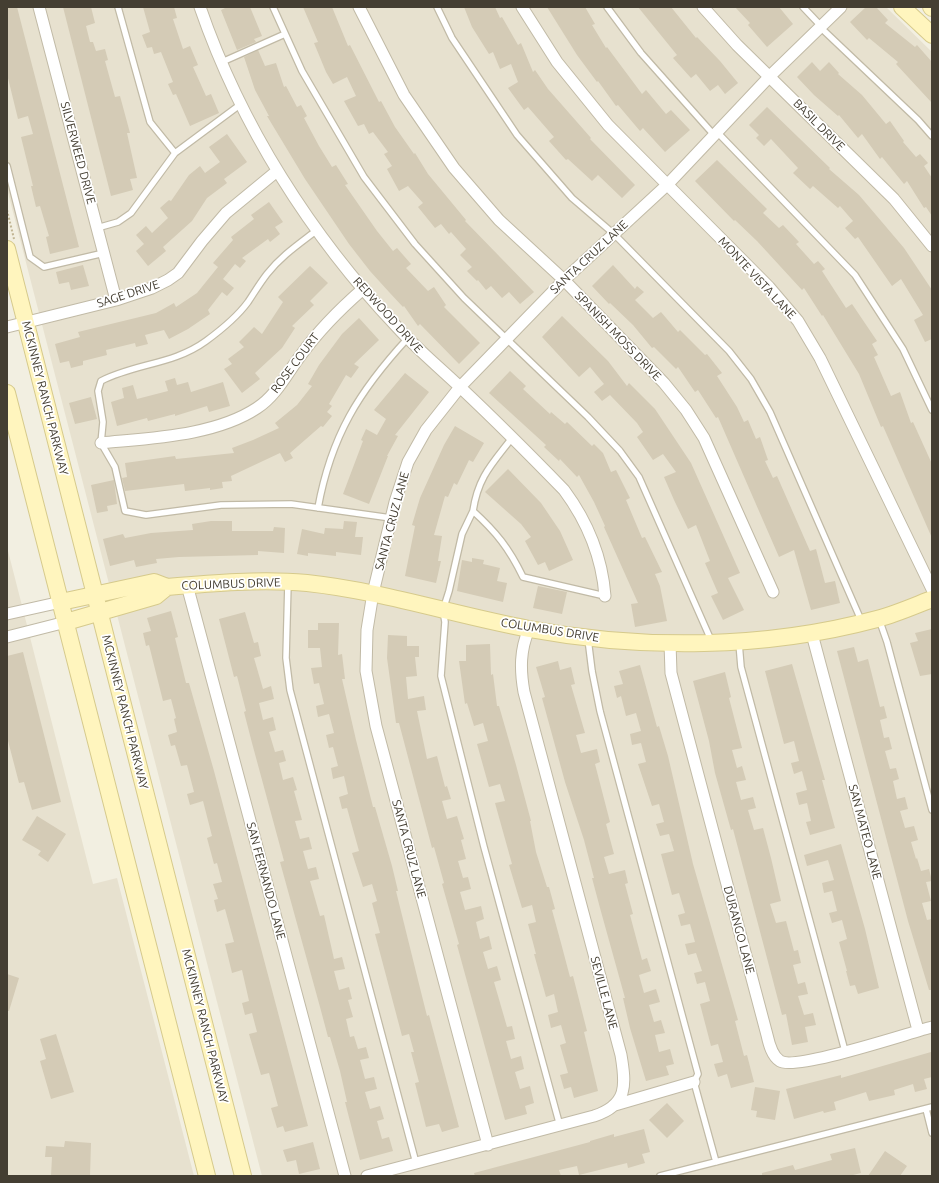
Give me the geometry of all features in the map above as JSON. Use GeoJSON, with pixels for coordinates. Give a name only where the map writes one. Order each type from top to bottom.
{"type":"FeatureCollection","features":[{"type":"Feature","properties":{"kind":"main road"},"geometry":{"type":"LineString","coordinates":[[902,7],[932,35]]}},
{"type":"Feature","properties":{"kind":"main road","name":"MCKINNEY RANCH PARKWAY"},"geometry":{"type":"LineString","coordinates":[[7,249],[243,1176]]}},
{"type":"Feature","properties":{"kind":"main road"},"geometry":{"type":"LineString","coordinates":[[7,393],[207,1176]]}},
{"type":"Feature","properties":{"kind":"main road","name":"COLUMBUS DRIVE"},"geometry":{"type":"LineString","coordinates":[[61,602],[154,582],[167,587],[288,582],[322,585],[373,593],[529,629],[670,643],[712,643],[812,634],[879,619],[932,599]]}},
{"type":"Feature","properties":{"kind":"main road","name":"COLUMBUS DRIVE"},"geometry":{"type":"LineString","coordinates":[[66,622],[99,611],[156,596],[167,587]]}},
{"type":"Feature","properties":{"kind":"street","name":"SILVERWEED DRIVE"},"geometry":{"type":"LineString","coordinates":[[39,7],[116,300]]}},
{"type":"Feature","properties":{"kind":"street","name":"REDWOOD DRIVE"},"geometry":{"type":"LineString","coordinates":[[200,7],[222,62],[277,170],[317,230],[363,289],[408,338],[564,490],[581,515],[597,555],[604,579],[605,596]]}},
{"type":"Feature","properties":{"kind":"street","name":"SPANISH MOSS DRIVE"},"geometry":{"type":"LineString","coordinates":[[359,7],[404,95],[454,168],[499,220],[564,280],[664,383],[686,410],[704,438],[773,592]]}},
{"type":"Feature","properties":{"kind":"street","name":"MONTE VISTA LANE"},"geometry":{"type":"LineString","coordinates":[[522,7],[538,34],[571,81],[608,125],[769,287],[798,321],[820,358],[932,589]]}},
{"type":"Feature","properties":{"kind":"street","name":"BASIL DRIVE"},"geometry":{"type":"LineString","coordinates":[[703,7],[737,45],[894,199],[932,246]]}},
{"type":"Feature","properties":{"kind":"street","name":"SANTA CRUZ LANE"},"geometry":{"type":"LineString","coordinates":[[488,1145],[371,705],[366,659],[367,630],[373,593],[391,518],[408,462],[426,430],[460,387],[564,280],[668,184],[770,76],[841,7]]}},
{"type":"Feature","properties":{"kind":"street","name":"SAGE DRIVE"},"geometry":{"type":"LineString","coordinates":[[7,327],[116,300],[152,288],[168,280],[178,273],[226,213],[277,170]]}},
{"type":"Feature","properties":{"kind":"street","name":"ROSE COURT"},"geometry":{"type":"LineString","coordinates":[[101,443],[206,429],[225,424],[257,408],[280,386],[322,328],[363,289]]}},
{"type":"Feature","properties":{"kind":"street","name":"SAN FERNANDO LANE"},"geometry":{"type":"LineString","coordinates":[[187,585],[345,1176]]}},
{"type":"Feature","properties":{"kind":"street","name":"COLUMBUS DRIVE"},"geometry":{"type":"LineString","coordinates":[[7,614],[61,602]]}},
{"type":"Feature","properties":{"kind":"street","name":"COLUMBUS DRIVE"},"geometry":{"type":"LineString","coordinates":[[7,637],[66,622]]}},
{"type":"Feature","properties":{"kind":"street","name":"SEVILLE LANE"},"geometry":{"type":"LineString","coordinates":[[529,629],[523,643],[520,658],[522,681],[624,1071],[624,1089],[620,1100],[615,1105]]}},
{"type":"Feature","properties":{"kind":"street","name":"SAN MATEO LANE"},"geometry":{"type":"LineString","coordinates":[[812,634],[918,1030]]}},
{"type":"Feature","properties":{"kind":"street","name":"DURANGO LANE"},"geometry":{"type":"LineString","coordinates":[[670,643],[671,673],[771,1049],[775,1057],[781,1062],[788,1064],[811,1061],[932,1027]]}},
{"type":"Feature","properties":{"kind":"street"},"geometry":{"type":"LineString","coordinates":[[367,1176],[602,1114],[615,1105],[694,1082]]}},
{"type":"Feature","properties":{"kind":"lane"},"geometry":{"type":"LineString","coordinates":[[118,7],[150,122],[175,153]]}},
{"type":"Feature","properties":{"kind":"lane"},"geometry":{"type":"LineString","coordinates":[[273,7],[302,71],[364,177],[415,244],[506,340],[588,417],[620,451],[639,477],[712,643]]}},
{"type":"Feature","properties":{"kind":"lane"},"geometry":{"type":"LineString","coordinates":[[437,7],[452,38],[517,134],[572,198],[614,234],[729,351],[751,379],[770,412],[862,623]]}},
{"type":"Feature","properties":{"kind":"lane"},"geometry":{"type":"LineString","coordinates":[[607,7],[641,53],[716,133],[855,274],[903,349],[932,410]]}},
{"type":"Feature","properties":{"kind":"lane"},"geometry":{"type":"LineString","coordinates":[[803,7],[820,27],[918,120],[932,136]]}},
{"type":"Feature","properties":{"kind":"lane"},"geometry":{"type":"LineString","coordinates":[[222,62],[285,34]]}},
{"type":"Feature","properties":{"kind":"lane"},"geometry":{"type":"LineString","coordinates":[[97,228],[118,222],[131,213],[175,153],[242,103]]}},
{"type":"Feature","properties":{"kind":"lane"},"geometry":{"type":"LineString","coordinates":[[7,166],[30,257],[44,267],[104,253]]}},
{"type":"Feature","properties":{"kind":"lane"},"geometry":{"type":"LineString","coordinates":[[317,230],[286,253],[266,274],[247,304],[224,328],[204,342],[172,360],[118,372],[101,380],[98,391],[103,422],[101,443],[115,467],[124,511],[146,515],[221,505],[290,504],[391,518]]}},
{"type":"Feature","properties":{"kind":"lane"},"geometry":{"type":"LineString","coordinates":[[318,508],[331,455],[352,410],[368,384],[408,338]]}},
{"type":"Feature","properties":{"kind":"lane"},"geometry":{"type":"LineString","coordinates":[[512,438],[488,469],[476,491],[473,511],[462,534],[449,591],[443,610],[445,622],[441,676],[481,833],[560,1126]]}},
{"type":"Feature","properties":{"kind":"lane"},"geometry":{"type":"LineString","coordinates":[[473,511],[490,527],[511,552],[523,577],[605,596]]}},
{"type":"Feature","properties":{"kind":"lane"},"geometry":{"type":"LineString","coordinates":[[288,582],[286,658],[290,690],[416,1164]]}},
{"type":"Feature","properties":{"kind":"lane"},"geometry":{"type":"LineString","coordinates":[[879,619],[887,642],[932,810]]}},
{"type":"Feature","properties":{"kind":"lane"},"geometry":{"type":"LineString","coordinates":[[588,636],[592,671],[600,711],[698,1074],[694,1082],[716,1162]]}},
{"type":"Feature","properties":{"kind":"lane"},"geometry":{"type":"LineString","coordinates":[[739,641],[741,667],[845,1051]]}},
{"type":"Feature","properties":{"kind":"lane"},"geometry":{"type":"LineString","coordinates":[[660,1176],[932,1107]]}},
{"type":"Feature","properties":{"kind":"lane"},"geometry":{"type":"LineString","coordinates":[[926,1109],[932,1133]]}},
{"type":"Feature","properties":{"kind":"shaded area"},"geometry":{"type":"Polygon","coordinates":[[[7,7],[886,7],[932,52],[932,1176],[262,1176],[7,189],[7,7]]]}},
{"type":"Feature","properties":{"kind":"shaded area"},"geometry":{"type":"Polygon","coordinates":[[[7,547],[93,884],[117,878],[194,1176],[7,1176],[7,547]]]}},
{"type":"Feature","properties":{"kind":"building"},"geometry":{"type":"Polygon","coordinates":[[[7,7],[17,7],[79,247],[50,254],[46,237],[49,236],[40,206],[36,207],[31,186],[33,186],[21,137],[33,134],[28,116],[18,119],[7,74],[7,7]]]}},
{"type":"Feature","properties":{"kind":"building"},"geometry":{"type":"Polygon","coordinates":[[[63,7],[91,7],[95,23],[86,26],[90,42],[93,42],[96,51],[105,49],[108,60],[105,61],[115,97],[120,96],[130,133],[127,133],[137,178],[130,179],[133,190],[111,196],[63,7]]]}},
{"type":"Feature","properties":{"kind":"building"},"geometry":{"type":"Polygon","coordinates":[[[143,7],[174,7],[177,18],[173,19],[183,49],[190,46],[198,65],[193,67],[206,96],[211,94],[219,113],[190,126],[176,94],[173,95],[168,84],[173,82],[161,52],[154,54],[152,47],[147,48],[142,35],[150,32],[143,7]]]}},
{"type":"Feature","properties":{"kind":"building"},"geometry":{"type":"Polygon","coordinates":[[[227,7],[250,7],[262,36],[254,39],[256,42],[237,50],[221,10],[227,7]]]}},
{"type":"Feature","properties":{"kind":"building"},"geometry":{"type":"Polygon","coordinates":[[[303,7],[332,7],[348,46],[350,45],[379,102],[381,101],[395,127],[414,154],[415,153],[428,174],[466,220],[465,221],[534,292],[520,304],[509,292],[502,298],[491,286],[486,290],[478,280],[477,281],[467,271],[472,267],[460,255],[466,249],[451,232],[449,234],[441,224],[435,228],[418,207],[423,203],[408,186],[399,191],[387,169],[392,166],[384,154],[388,152],[373,132],[369,134],[364,124],[358,126],[344,101],[356,96],[347,77],[333,84],[326,72],[314,43],[318,42],[303,7]]]}},
{"type":"Feature","properties":{"kind":"building"},"geometry":{"type":"Polygon","coordinates":[[[464,7],[495,7],[500,18],[502,17],[518,45],[521,43],[533,72],[535,70],[548,89],[591,138],[590,139],[635,185],[622,198],[598,175],[592,181],[568,159],[566,160],[549,141],[554,137],[528,107],[524,110],[508,88],[518,82],[511,64],[500,69],[493,52],[489,54],[472,27],[464,7]]]}},
{"type":"Feature","properties":{"kind":"building"},"geometry":{"type":"Polygon","coordinates":[[[547,7],[585,7],[595,24],[592,25],[606,48],[607,47],[642,94],[646,90],[666,114],[671,110],[690,130],[665,152],[643,128],[640,131],[618,105],[616,106],[598,81],[597,82],[577,55],[547,7]]]}},
{"type":"Feature","properties":{"kind":"building"},"geometry":{"type":"Polygon","coordinates":[[[638,7],[671,7],[696,38],[697,37],[720,61],[738,83],[725,94],[718,85],[710,91],[696,74],[691,78],[673,58],[677,55],[638,7]]]}},
{"type":"Feature","properties":{"kind":"building"},"geometry":{"type":"Polygon","coordinates":[[[735,7],[779,7],[793,24],[767,47],[748,25],[750,23],[735,7]]]}},
{"type":"Feature","properties":{"kind":"building"},"geometry":{"type":"Polygon","coordinates":[[[866,7],[876,7],[888,20],[885,23],[915,47],[917,45],[932,62],[932,103],[896,64],[898,62],[869,38],[867,40],[850,22],[866,7]]]}},
{"type":"Feature","properties":{"kind":"building"},"geometry":{"type":"Polygon","coordinates":[[[258,50],[265,66],[276,63],[284,87],[286,86],[297,107],[301,105],[307,116],[304,118],[319,146],[332,167],[336,165],[348,184],[345,185],[377,231],[393,251],[397,248],[411,264],[406,268],[428,291],[434,287],[446,305],[444,307],[480,343],[459,364],[420,324],[418,326],[404,306],[403,307],[370,271],[349,244],[305,179],[267,116],[269,116],[255,90],[244,57],[258,50]]]}},
{"type":"Feature","properties":{"kind":"building"},"geometry":{"type":"Polygon","coordinates":[[[812,62],[820,71],[829,62],[839,73],[838,74],[862,95],[886,124],[890,121],[904,141],[903,142],[916,157],[920,154],[928,163],[924,166],[932,178],[932,216],[926,207],[924,208],[907,181],[904,184],[882,157],[880,159],[862,134],[858,138],[839,115],[838,116],[814,95],[797,77],[812,62]]]}},
{"type":"Feature","properties":{"kind":"building"},"geometry":{"type":"Polygon","coordinates":[[[767,107],[830,168],[829,169],[859,195],[904,248],[932,290],[932,339],[925,342],[914,320],[923,315],[901,279],[892,286],[858,237],[855,239],[845,228],[853,221],[840,206],[838,208],[813,186],[810,189],[793,173],[798,168],[771,139],[764,146],[756,138],[759,135],[749,125],[767,107]]]}},
{"type":"Feature","properties":{"kind":"building"},"geometry":{"type":"Polygon","coordinates":[[[227,134],[247,162],[224,179],[227,183],[207,198],[192,221],[163,247],[166,251],[148,266],[136,251],[144,244],[136,235],[146,226],[152,233],[168,218],[160,208],[169,200],[171,201],[189,175],[200,166],[205,173],[220,162],[209,147],[227,134]]]}},
{"type":"Feature","properties":{"kind":"building"},"geometry":{"type":"Polygon","coordinates":[[[717,160],[767,209],[763,213],[779,228],[783,225],[799,242],[796,244],[814,264],[818,261],[825,269],[822,271],[846,308],[852,304],[877,341],[872,344],[878,355],[874,357],[891,396],[900,392],[911,423],[913,422],[932,464],[932,538],[883,426],[881,427],[859,374],[823,315],[822,316],[804,288],[802,290],[757,241],[735,220],[734,221],[695,181],[717,160]]]}},
{"type":"Feature","properties":{"kind":"building"},"geometry":{"type":"Polygon","coordinates":[[[269,202],[283,222],[275,227],[280,234],[270,242],[268,239],[242,258],[246,261],[240,268],[235,264],[223,279],[234,288],[227,296],[222,292],[208,310],[210,314],[188,329],[169,339],[164,330],[145,335],[148,344],[136,347],[135,343],[106,350],[107,355],[83,361],[83,365],[71,368],[69,361],[60,363],[55,344],[80,337],[78,332],[156,313],[174,303],[176,307],[197,293],[218,267],[213,263],[233,240],[231,237],[254,219],[251,215],[269,202]]]}},
{"type":"Feature","properties":{"kind":"building"},"geometry":{"type":"Polygon","coordinates":[[[83,265],[89,286],[71,290],[69,282],[59,284],[56,272],[83,265]]]}},
{"type":"Feature","properties":{"kind":"building"},"geometry":{"type":"Polygon","coordinates":[[[613,265],[635,289],[637,286],[644,292],[635,300],[653,318],[661,312],[678,332],[680,330],[705,355],[707,354],[722,373],[717,376],[737,407],[744,422],[748,420],[756,439],[760,437],[768,460],[765,461],[773,478],[777,476],[810,551],[816,549],[825,583],[835,581],[840,603],[811,610],[794,550],[779,557],[718,417],[716,418],[698,390],[695,392],[678,367],[676,369],[654,347],[652,348],[633,325],[610,303],[609,304],[592,286],[613,265]]]}},
{"type":"Feature","properties":{"kind":"building"},"geometry":{"type":"Polygon","coordinates":[[[310,266],[328,283],[310,301],[314,305],[292,326],[295,328],[282,348],[255,373],[260,379],[242,393],[224,369],[232,364],[228,359],[244,347],[239,342],[254,327],[262,334],[283,302],[278,297],[310,266]]]}},
{"type":"Feature","properties":{"kind":"building"},"geometry":{"type":"Polygon","coordinates":[[[562,316],[608,361],[627,386],[629,383],[655,409],[691,463],[740,573],[728,578],[744,610],[723,620],[711,596],[718,593],[705,563],[710,561],[696,525],[688,529],[674,500],[664,477],[676,472],[663,454],[653,460],[637,437],[643,432],[637,423],[610,395],[602,401],[594,392],[604,384],[590,367],[579,377],[542,337],[562,316]]]}},
{"type":"Feature","properties":{"kind":"building"},"geometry":{"type":"Polygon","coordinates":[[[359,318],[379,340],[354,364],[359,367],[351,378],[346,375],[329,404],[332,406],[327,412],[332,416],[323,427],[321,426],[290,453],[293,458],[285,462],[280,453],[231,476],[232,481],[222,482],[223,488],[185,491],[184,484],[125,491],[122,478],[127,477],[125,463],[175,456],[176,459],[234,453],[232,448],[279,428],[275,423],[297,405],[312,386],[308,384],[319,365],[342,334],[359,318]]]}},
{"type":"Feature","properties":{"kind":"building"},"geometry":{"type":"Polygon","coordinates":[[[510,371],[526,386],[523,389],[550,414],[551,412],[565,424],[567,422],[592,446],[594,444],[603,453],[611,472],[616,470],[630,498],[626,500],[642,538],[645,537],[662,572],[655,574],[660,586],[667,621],[635,627],[631,604],[638,603],[594,502],[579,475],[577,477],[560,459],[559,461],[544,447],[546,445],[489,393],[510,371]]]}},
{"type":"Feature","properties":{"kind":"building"},"geometry":{"type":"Polygon","coordinates":[[[405,373],[429,392],[395,435],[398,436],[387,456],[369,504],[343,494],[366,429],[377,435],[386,419],[374,410],[405,373]]]}},
{"type":"Feature","properties":{"kind":"building"},"geometry":{"type":"Polygon","coordinates":[[[175,378],[177,385],[188,382],[191,392],[223,382],[230,406],[209,412],[207,406],[175,416],[175,414],[148,421],[147,418],[117,426],[111,402],[124,398],[122,388],[133,385],[137,399],[168,391],[165,381],[175,378]]]}},
{"type":"Feature","properties":{"kind":"building"},"geometry":{"type":"Polygon","coordinates":[[[91,397],[97,419],[75,424],[69,403],[91,397]]]}},
{"type":"Feature","properties":{"kind":"building"},"geometry":{"type":"Polygon","coordinates":[[[455,426],[484,443],[473,462],[469,460],[457,485],[454,483],[448,497],[445,496],[434,535],[442,536],[438,561],[441,561],[436,583],[405,576],[415,526],[412,525],[420,498],[444,445],[455,426]]]}},
{"type":"Feature","properties":{"kind":"building"},"geometry":{"type":"Polygon","coordinates":[[[508,469],[541,503],[560,531],[573,560],[549,571],[545,562],[538,565],[525,541],[531,537],[521,524],[485,492],[508,469]]]}},
{"type":"Feature","properties":{"kind":"building"},"geometry":{"type":"Polygon","coordinates":[[[114,480],[117,504],[107,506],[108,511],[97,513],[91,485],[114,480]]]}},
{"type":"Feature","properties":{"kind":"building"},"geometry":{"type":"Polygon","coordinates":[[[211,521],[232,521],[232,531],[273,531],[274,527],[285,528],[284,553],[258,551],[258,555],[156,559],[157,563],[136,567],[134,560],[110,566],[103,539],[123,534],[125,538],[151,533],[193,530],[192,524],[211,521]]]}},
{"type":"Feature","properties":{"kind":"building"},"geometry":{"type":"Polygon","coordinates":[[[344,521],[357,522],[355,537],[363,537],[361,555],[336,552],[336,556],[308,553],[308,556],[297,554],[302,529],[324,534],[325,528],[343,529],[344,521]]]}},
{"type":"Feature","properties":{"kind":"building"},"geometry":{"type":"Polygon","coordinates":[[[472,558],[484,560],[483,564],[500,568],[497,581],[507,583],[503,602],[457,591],[462,560],[472,562],[472,558]]]}},
{"type":"Feature","properties":{"kind":"building"},"geometry":{"type":"Polygon","coordinates":[[[538,586],[567,592],[562,614],[533,608],[538,586]]]}},
{"type":"Feature","properties":{"kind":"building"},"geometry":{"type":"Polygon","coordinates":[[[171,611],[178,637],[175,638],[186,683],[189,683],[214,771],[308,1126],[285,1132],[283,1126],[277,1128],[271,1108],[278,1106],[269,1073],[261,1075],[249,1034],[257,1032],[252,1013],[245,1015],[242,1003],[249,1001],[242,970],[232,973],[225,944],[234,942],[225,909],[217,912],[214,900],[218,899],[213,884],[222,882],[217,863],[214,864],[207,838],[212,836],[203,801],[190,805],[187,794],[194,792],[187,765],[181,766],[175,745],[171,746],[168,735],[177,732],[174,719],[176,718],[171,699],[163,701],[149,645],[146,646],[143,633],[151,631],[147,618],[171,611]]]}},
{"type":"Feature","properties":{"kind":"building"},"geometry":{"type":"Polygon","coordinates":[[[245,612],[254,643],[258,642],[261,656],[254,658],[263,689],[271,686],[274,699],[259,703],[263,720],[273,717],[276,730],[269,732],[275,752],[283,750],[286,761],[279,763],[283,780],[293,777],[297,790],[294,791],[302,820],[295,821],[300,839],[309,837],[312,849],[303,851],[308,869],[316,867],[319,879],[310,881],[320,916],[324,915],[334,959],[342,957],[345,969],[334,971],[339,990],[349,987],[352,999],[348,1000],[353,1017],[346,1019],[350,1037],[354,1036],[358,1049],[366,1047],[369,1058],[360,1060],[365,1079],[374,1077],[377,1089],[365,1092],[370,1109],[380,1106],[384,1119],[377,1121],[382,1139],[389,1137],[393,1151],[360,1160],[345,1102],[347,1102],[340,1071],[330,1037],[328,1037],[280,862],[284,861],[244,712],[246,711],[237,676],[234,677],[219,619],[245,612]]]}},
{"type":"Feature","properties":{"kind":"building"},"geometry":{"type":"Polygon","coordinates":[[[318,623],[339,623],[338,655],[342,654],[345,679],[342,679],[356,740],[373,807],[375,807],[392,866],[398,891],[396,891],[427,1016],[429,1015],[459,1127],[442,1132],[439,1124],[426,1127],[415,1083],[419,1082],[411,1052],[414,1052],[409,1034],[402,1036],[375,934],[380,933],[372,903],[377,901],[372,884],[363,887],[352,853],[359,851],[347,808],[342,809],[339,797],[348,794],[344,776],[333,779],[331,768],[338,766],[333,747],[329,748],[326,735],[334,733],[329,714],[318,717],[316,706],[324,704],[319,683],[314,684],[311,668],[322,667],[320,648],[308,648],[308,630],[318,630],[318,623]]]}},
{"type":"Feature","properties":{"kind":"building"},"geometry":{"type":"Polygon","coordinates":[[[932,629],[932,674],[920,676],[910,643],[918,641],[915,633],[932,629]]]}},
{"type":"Feature","properties":{"kind":"building"},"geometry":{"type":"Polygon","coordinates":[[[388,635],[407,636],[407,646],[419,646],[419,657],[415,657],[417,676],[406,677],[408,699],[424,696],[426,710],[417,711],[427,759],[437,756],[445,787],[447,786],[451,799],[442,801],[447,819],[457,816],[464,839],[461,840],[466,859],[458,861],[463,878],[468,877],[471,889],[460,892],[465,910],[481,906],[484,919],[476,922],[480,939],[489,936],[492,949],[483,952],[488,969],[497,966],[501,980],[494,982],[507,1027],[512,1026],[515,1039],[506,1041],[511,1059],[521,1056],[524,1069],[515,1072],[520,1089],[530,1086],[534,1103],[525,1106],[527,1114],[505,1120],[457,945],[459,944],[442,884],[444,883],[434,847],[432,848],[399,723],[396,723],[387,658],[388,635]]]}},
{"type":"Feature","properties":{"kind":"building"},"geometry":{"type":"Polygon","coordinates":[[[490,644],[491,675],[493,674],[497,706],[499,706],[516,765],[531,821],[536,852],[547,887],[549,887],[555,909],[552,910],[570,977],[573,976],[587,1031],[584,1032],[598,1091],[574,1098],[571,1087],[564,1089],[560,1075],[568,1073],[560,1045],[566,1043],[561,1025],[551,1028],[548,1015],[558,1012],[554,994],[546,997],[534,954],[536,954],[528,924],[536,922],[532,905],[522,908],[509,865],[512,864],[495,803],[505,801],[500,784],[489,787],[477,744],[488,741],[483,723],[474,726],[467,703],[465,704],[459,661],[466,661],[466,645],[490,644]]]}},
{"type":"Feature","properties":{"kind":"building"},"geometry":{"type":"Polygon","coordinates":[[[854,647],[858,662],[868,659],[880,707],[884,706],[887,718],[880,720],[884,738],[889,737],[892,749],[885,751],[890,769],[896,768],[899,779],[893,781],[897,799],[905,797],[908,809],[900,811],[905,828],[914,826],[918,840],[911,842],[916,859],[917,858],[921,871],[929,869],[932,881],[926,882],[931,901],[922,903],[927,920],[932,919],[932,990],[929,990],[908,921],[837,651],[854,647]]]}},
{"type":"Feature","properties":{"kind":"building"},"geometry":{"type":"Polygon","coordinates":[[[23,652],[61,802],[32,810],[24,782],[19,783],[7,737],[7,656],[23,652]]]}},
{"type":"Feature","properties":{"kind":"building"},"geometry":{"type":"Polygon","coordinates":[[[558,661],[560,670],[571,667],[575,684],[571,685],[585,733],[576,735],[581,753],[597,749],[600,762],[595,764],[610,822],[606,824],[614,854],[604,857],[609,874],[625,870],[628,883],[625,884],[633,914],[630,915],[642,960],[647,958],[651,971],[639,975],[644,993],[656,989],[660,1002],[649,1005],[654,1022],[661,1020],[665,1033],[655,1035],[659,1052],[670,1049],[674,1064],[666,1066],[669,1075],[646,1081],[630,1028],[623,998],[625,998],[592,878],[594,878],[584,840],[565,782],[542,698],[545,697],[536,667],[558,661]]]}},
{"type":"Feature","properties":{"kind":"building"},"geometry":{"type":"Polygon","coordinates":[[[792,664],[825,780],[822,780],[835,828],[810,835],[806,822],[811,821],[807,803],[799,805],[796,793],[807,790],[802,771],[794,774],[791,763],[799,761],[794,741],[784,744],[765,671],[792,664]]]}},
{"type":"Feature","properties":{"kind":"building"},"geometry":{"type":"Polygon","coordinates":[[[640,665],[657,727],[659,726],[668,756],[693,864],[738,1020],[735,1021],[744,1056],[747,1055],[754,1082],[731,1088],[727,1074],[718,1077],[714,1064],[723,1062],[718,1044],[711,1046],[700,1004],[710,1001],[705,982],[697,984],[694,973],[702,971],[696,953],[688,955],[685,944],[695,942],[690,924],[681,926],[678,915],[685,913],[679,893],[672,895],[661,854],[674,851],[669,834],[660,836],[656,824],[664,822],[659,804],[652,806],[638,764],[646,762],[641,743],[632,745],[630,734],[641,731],[636,713],[626,716],[621,696],[617,698],[614,686],[623,684],[619,671],[640,665]]]}},
{"type":"Feature","properties":{"kind":"building"},"geometry":{"type":"Polygon","coordinates":[[[725,672],[731,697],[729,698],[742,748],[732,750],[737,768],[742,766],[746,780],[736,782],[741,800],[753,797],[756,808],[748,810],[754,830],[763,828],[781,901],[770,904],[776,923],[786,921],[794,951],[798,950],[801,963],[793,965],[798,984],[805,982],[808,994],[798,996],[804,1015],[813,1013],[816,1025],[805,1027],[808,1042],[792,1045],[786,1014],[782,1015],[733,829],[731,830],[715,773],[709,741],[693,681],[725,672]]]}},
{"type":"Feature","properties":{"kind":"building"},"geometry":{"type":"Polygon","coordinates":[[[37,816],[66,834],[48,862],[38,855],[41,851],[22,840],[37,816]]]}},
{"type":"Feature","properties":{"kind":"building"},"geometry":{"type":"Polygon","coordinates":[[[841,844],[865,929],[879,988],[858,994],[855,985],[850,986],[839,942],[847,939],[842,920],[832,923],[829,913],[837,911],[832,891],[824,893],[822,883],[834,880],[828,860],[807,866],[804,855],[841,844]]]}},
{"type":"Feature","properties":{"kind":"building"},"geometry":{"type":"Polygon","coordinates":[[[7,974],[19,978],[9,1011],[7,1011],[7,974]]]}},
{"type":"Feature","properties":{"kind":"building"},"geometry":{"type":"Polygon","coordinates":[[[56,1034],[74,1092],[51,1099],[40,1061],[46,1059],[40,1039],[56,1034]]]}},
{"type":"Feature","properties":{"kind":"building"},"geometry":{"type":"Polygon","coordinates":[[[931,1052],[932,1077],[924,1079],[927,1089],[915,1092],[913,1084],[894,1090],[895,1095],[869,1101],[866,1092],[834,1102],[836,1110],[824,1113],[823,1111],[794,1119],[786,1089],[841,1075],[841,1078],[931,1052]]]}},
{"type":"Feature","properties":{"kind":"building"},"geometry":{"type":"Polygon","coordinates":[[[755,1087],[780,1091],[775,1120],[756,1117],[757,1111],[751,1110],[755,1087]]]}},
{"type":"Feature","properties":{"kind":"building"},"geometry":{"type":"Polygon","coordinates":[[[667,1103],[684,1121],[667,1138],[649,1120],[667,1103]]]}},
{"type":"Feature","properties":{"kind":"building"},"geometry":{"type":"Polygon","coordinates":[[[644,1129],[650,1152],[642,1154],[645,1163],[628,1168],[627,1163],[579,1175],[577,1166],[559,1170],[561,1176],[475,1176],[474,1173],[590,1142],[614,1134],[614,1137],[644,1129]]]}},
{"type":"Feature","properties":{"kind":"building"},"geometry":{"type":"Polygon","coordinates":[[[65,1141],[91,1143],[90,1176],[51,1176],[52,1157],[45,1157],[46,1146],[64,1147],[65,1141]]]}},
{"type":"Feature","properties":{"kind":"building"},"geometry":{"type":"Polygon","coordinates":[[[313,1142],[320,1169],[299,1174],[296,1160],[287,1162],[283,1150],[313,1142]]]}},
{"type":"Feature","properties":{"kind":"building"},"geometry":{"type":"Polygon","coordinates":[[[855,1148],[861,1173],[849,1176],[762,1176],[762,1173],[793,1165],[795,1170],[832,1160],[830,1154],[855,1148]]]}},
{"type":"Feature","properties":{"kind":"building"},"geometry":{"type":"Polygon","coordinates":[[[885,1151],[907,1166],[900,1176],[868,1176],[885,1151]]]}}]}
